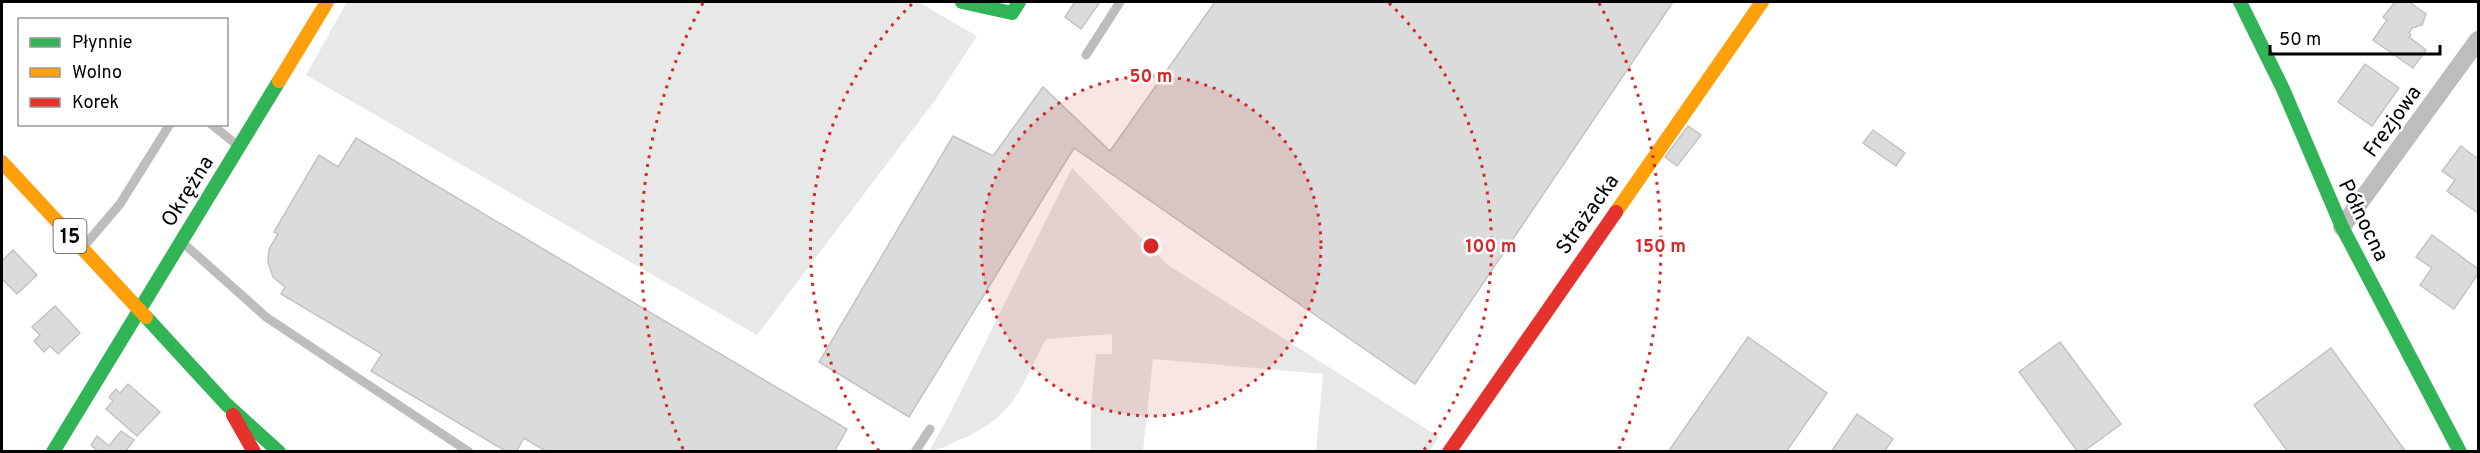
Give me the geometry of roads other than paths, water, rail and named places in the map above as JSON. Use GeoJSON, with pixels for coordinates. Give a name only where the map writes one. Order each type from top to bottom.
{"type":"FeatureCollection","features":[{"type":"Feature","properties":{"kind":"street","name":"Okrężna"},"geometry":{"type":"LineString","coordinates":[[53,452],[327,2]]}},
{"type":"Feature","properties":{"kind":"street"},"geometry":{"type":"LineString","coordinates":[[962,2],[1012,13],[1019,2]]}},
{"type":"Feature","properties":{"kind":"street","name":"Strażacka"},"geometry":{"type":"LineString","coordinates":[[1449,452],[1762,2]]}},
{"type":"Feature","properties":{"kind":"street","name":"Północna"},"geometry":{"type":"LineString","coordinates":[[2240,2],[2283,89],[2342,227],[2460,452]]}},
{"type":"Feature","properties":{"kind":"street","name":"Frezjowa"},"geometry":{"type":"LineString","coordinates":[[2342,227],[2478,40]]}},
{"type":"Feature","properties":{"kind":"street","name":"15"},"geometry":{"type":"LineString","coordinates":[[2,162],[226,404],[279,452]]}},
{"type":"Feature","properties":{"kind":"street"},"geometry":{"type":"LineString","coordinates":[[226,404],[254,452]]}},
{"type":"Feature","properties":{"kind":"lane"},"geometry":{"type":"LineString","coordinates":[[1086,55],[1120,2]]}},
{"type":"Feature","properties":{"kind":"lane"},"geometry":{"type":"LineString","coordinates":[[82,249],[120,204],[169,126]]}},
{"type":"Feature","properties":{"kind":"lane"},"geometry":{"type":"LineString","coordinates":[[213,126],[239,147]]}},
{"type":"Feature","properties":{"kind":"lane"},"geometry":{"type":"LineString","coordinates":[[180,240],[266,317],[469,452]]}},
{"type":"Feature","properties":{"kind":"lane"},"geometry":{"type":"LineString","coordinates":[[915,452],[930,429]]}}]}
